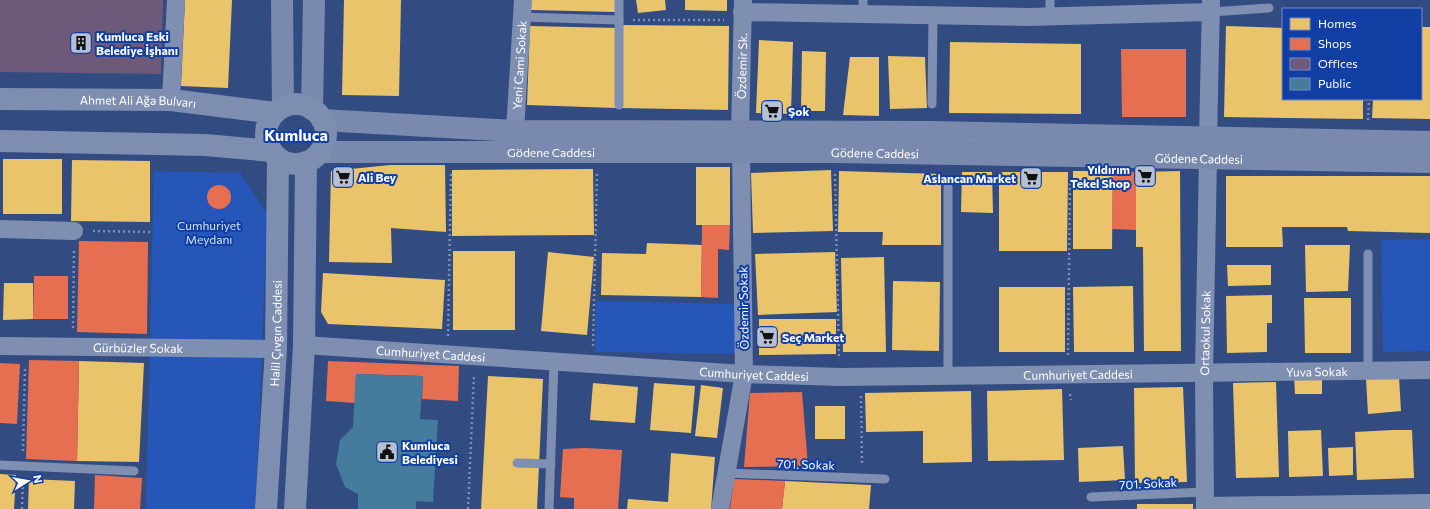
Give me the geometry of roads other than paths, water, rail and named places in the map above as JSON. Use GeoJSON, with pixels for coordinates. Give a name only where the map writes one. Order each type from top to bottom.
{"type":"FeatureCollection","features":[{"type":"Feature","properties":{"kind":"highway","name":"Ahmet Ali Ağa Bulvarı"},"geometry":{"type":"LineString","coordinates":[[0,99],[170,100],[279,110]]}},
{"type":"Feature","properties":{"kind":"highway"},"geometry":{"type":"LineString","coordinates":[[292,105],[302,105],[317,114],[325,127],[326,135],[324,144],[313,157],[296,164],[287,162],[275,154],[267,142],[266,132],[269,122],[279,110],[292,105]]}},
{"type":"Feature","properties":{"kind":"highway"},"geometry":{"type":"LineString","coordinates":[[0,141],[204,144],[275,154]]}},
{"type":"Feature","properties":{"kind":"highway","name":"Halil Çıvgın Caddesi"},"geometry":{"type":"LineString","coordinates":[[266,509],[276,349],[275,154]]}},
{"type":"Feature","properties":{"kind":"highway"},"geometry":{"type":"LineString","coordinates":[[295,509],[313,157]]}},
{"type":"Feature","properties":{"kind":"main road"},"geometry":{"type":"LineString","coordinates":[[279,110],[282,0]]}},
{"type":"Feature","properties":{"kind":"main road"},"geometry":{"type":"LineString","coordinates":[[314,0],[317,114]]}},
{"type":"Feature","properties":{"kind":"main road","name":"Gödene Caddesi"},"geometry":{"type":"LineString","coordinates":[[317,114],[515,131],[740,142],[834,152],[1070,155],[1208,148],[1430,142]]}},
{"type":"Feature","properties":{"kind":"main road","name":"Gödene Caddesi"},"geometry":{"type":"LineString","coordinates":[[313,157],[451,152],[598,152],[740,142],[932,132],[1430,162]]}},
{"type":"Feature","properties":{"kind":"street"},"geometry":{"type":"LineString","coordinates":[[170,100],[176,0]]}},
{"type":"Feature","properties":{"kind":"street"},"geometry":{"type":"LineString","coordinates":[[742,11],[863,7],[933,15],[1050,9],[1211,6]]}},
{"type":"Feature","properties":{"kind":"street","name":"Ortaokul Sokak"},"geometry":{"type":"LineString","coordinates":[[1205,502],[1204,372],[1211,6]]}},
{"type":"Feature","properties":{"kind":"street","name":"Yeni Cami Sokak"},"geometry":{"type":"LineString","coordinates":[[515,131],[522,9]]}},
{"type":"Feature","properties":{"kind":"street","name":"Özdemir Sk."},"geometry":{"type":"LineString","coordinates":[[740,142],[742,11]]}},
{"type":"Feature","properties":{"kind":"street","name":"Özdemir Sokak"},"geometry":{"type":"LineString","coordinates":[[720,509],[744,374],[740,142]]}},
{"type":"Feature","properties":{"kind":"street"},"geometry":{"type":"LineString","coordinates":[[0,229],[74,231]]}},
{"type":"Feature","properties":{"kind":"street","name":"Cumhuriyet Caddesi"},"geometry":{"type":"LineString","coordinates":[[304,345],[744,374],[840,377],[1204,372]]}},
{"type":"Feature","properties":{"kind":"street","name":"Gürbüzler Sokak"},"geometry":{"type":"LineString","coordinates":[[0,346],[276,349]]}},
{"type":"Feature","properties":{"kind":"street","name":"Yuva Sokak"},"geometry":{"type":"LineString","coordinates":[[1204,372],[1430,370]]}},
{"type":"Feature","properties":{"kind":"street"},"geometry":{"type":"LineString","coordinates":[[1205,502],[1404,506],[1430,503]]}},
{"type":"Feature","properties":{"kind":"lane"},"geometry":{"type":"LineString","coordinates":[[619,0],[619,105]]}},
{"type":"Feature","properties":{"kind":"lane"},"geometry":{"type":"LineString","coordinates":[[1211,6],[1269,8]]}},
{"type":"Feature","properties":{"kind":"lane"},"geometry":{"type":"LineString","coordinates":[[522,9],[619,20]]}},
{"type":"Feature","properties":{"kind":"lane"},"geometry":{"type":"LineString","coordinates":[[932,104],[933,15]]}},
{"type":"Feature","properties":{"kind":"lane"},"geometry":{"type":"LineString","coordinates":[[948,187],[948,375]]}},
{"type":"Feature","properties":{"kind":"lane"},"geometry":{"type":"LineString","coordinates":[[1368,254],[1368,370]]}},
{"type":"Feature","properties":{"kind":"lane"},"geometry":{"type":"LineString","coordinates":[[549,509],[554,362]]}},
{"type":"Feature","properties":{"kind":"lane"},"geometry":{"type":"LineString","coordinates":[[517,463],[550,464]]}},
{"type":"Feature","properties":{"kind":"lane"},"geometry":{"type":"LineString","coordinates":[[0,465],[134,471]]}},
{"type":"Feature","properties":{"kind":"lane","name":"701. Sokak"},"geometry":{"type":"LineString","coordinates":[[726,473],[885,479]]}},
{"type":"Feature","properties":{"kind":"lane","name":"701. Sokak"},"geometry":{"type":"LineString","coordinates":[[1091,498],[1205,502]]}},
{"type":"Feature","properties":{"kind":"place","name":"Kumluca Eski Belediye İşhanı"},"geometry":{"type":"Point","coordinates":[81,43]}},
{"type":"Feature","properties":{"kind":"place","name":"Şok"},"geometry":{"type":"Point","coordinates":[772,111]}},
{"type":"Feature","properties":{"kind":"place","name":"Yıldırım Tekel Shop"},"geometry":{"type":"Point","coordinates":[1145,176]}},
{"type":"Feature","properties":{"kind":"place","name":"Ali Bey"},"geometry":{"type":"Point","coordinates":[343,177]}},
{"type":"Feature","properties":{"kind":"place","name":"Aslancan Market"},"geometry":{"type":"Point","coordinates":[1031,178]}},
{"type":"Feature","properties":{"kind":"place","name":"Seç Market"},"geometry":{"type":"Point","coordinates":[767,337]}},
{"type":"Feature","properties":{"kind":"place","name":"Kumluca Belediyesi"},"geometry":{"type":"Point","coordinates":[387,452]}},
{"type":"Feature","properties":{"kind":"district","name":"Kumluca"},"geometry":{"type":"Point","coordinates":[296,134]}},
{"type":"Feature","properties":{"kind":"park label","name":"Cumhuriyet Meydanı"},"geometry":{"type":"Point","coordinates":[209,232]}}]}
